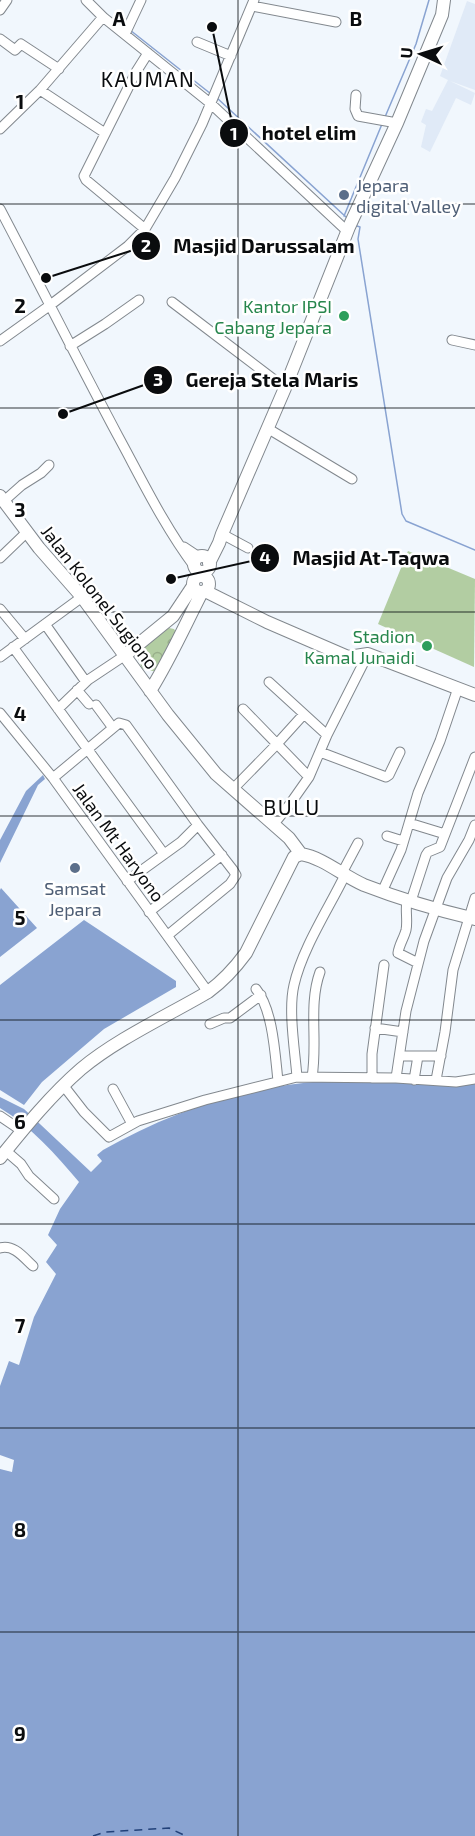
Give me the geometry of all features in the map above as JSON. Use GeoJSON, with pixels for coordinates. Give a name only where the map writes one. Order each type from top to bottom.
{"type":"FeatureCollection","features":[{"type":"Feature","properties":{"kind":"main road"},"geometry":{"type":"LineString","coordinates":[[442,15],[444,0]]}},
{"type":"Feature","properties":{"kind":"main road"},"geometry":{"type":"LineString","coordinates":[[124,656],[173,616],[201,574],[221,535],[285,388],[354,215],[388,121],[442,15],[452,0]]}},
{"type":"Feature","properties":{"kind":"main road","name":"Jalan Kolonel Sugiono"},"geometry":{"type":"LineString","coordinates":[[2,499],[82,597],[150,691],[216,774],[289,838],[301,854]]}},
{"type":"Feature","properties":{"kind":"main road"},"geometry":{"type":"LineString","coordinates":[[201,574],[230,603],[348,657],[368,654],[475,695]]}},
{"type":"Feature","properties":{"kind":"main road"},"geometry":{"type":"LineString","coordinates":[[150,691],[177,643],[201,574]]}},
{"type":"Feature","properties":{"kind":"main road"},"geometry":{"type":"LineString","coordinates":[[173,616],[185,624]]}},
{"type":"Feature","properties":{"kind":"main road"},"geometry":{"type":"LineString","coordinates":[[3,1155],[63,1085],[83,1068],[110,1048],[208,992],[236,967],[246,953],[294,857],[301,854],[382,892],[472,918]]}},
{"type":"Feature","properties":{"kind":"street"},"geometry":{"type":"LineString","coordinates":[[0,10],[7,0]]}},
{"type":"Feature","properties":{"kind":"street"},"geometry":{"type":"LineString","coordinates":[[86,0],[103,17],[211,100],[348,229]]}},
{"type":"Feature","properties":{"kind":"street"},"geometry":{"type":"LineString","coordinates":[[125,34],[141,0]]}},
{"type":"Feature","properties":{"kind":"street"},"geometry":{"type":"LineString","coordinates":[[0,340],[128,246],[145,228],[175,178],[218,87],[253,3],[336,22]]}},
{"type":"Feature","properties":{"kind":"street"},"geometry":{"type":"LineString","coordinates":[[0,129],[40,90],[103,17]]}},
{"type":"Feature","properties":{"kind":"street"},"geometry":{"type":"LineString","coordinates":[[0,39],[15,50],[21,44],[59,69]]}},
{"type":"Feature","properties":{"kind":"street"},"geometry":{"type":"LineString","coordinates":[[197,42],[231,56]]}},
{"type":"Feature","properties":{"kind":"street"},"geometry":{"type":"LineString","coordinates":[[145,228],[85,178],[86,171],[105,133],[148,53]]}},
{"type":"Feature","properties":{"kind":"street"},"geometry":{"type":"LineString","coordinates":[[40,90],[105,133]]}},
{"type":"Feature","properties":{"kind":"street"},"geometry":{"type":"LineString","coordinates":[[356,96],[357,115],[363,118],[388,121]]}},
{"type":"Feature","properties":{"kind":"street"},"geometry":{"type":"LineString","coordinates":[[0,209],[70,346],[179,544],[201,574]]}},
{"type":"Feature","properties":{"kind":"street"},"geometry":{"type":"LineString","coordinates":[[70,346],[139,300]]}},
{"type":"Feature","properties":{"kind":"street"},"geometry":{"type":"LineString","coordinates":[[171,302],[285,388]]}},
{"type":"Feature","properties":{"kind":"street"},"geometry":{"type":"LineString","coordinates":[[452,340],[475,345]]}},
{"type":"Feature","properties":{"kind":"street"},"geometry":{"type":"LineString","coordinates":[[267,428],[352,479]]}},
{"type":"Feature","properties":{"kind":"street"},"geometry":{"type":"LineString","coordinates":[[2,499],[50,465]]}},
{"type":"Feature","properties":{"kind":"street"},"geometry":{"type":"LineString","coordinates":[[0,558],[27,532]]}},
{"type":"Feature","properties":{"kind":"street"},"geometry":{"type":"LineString","coordinates":[[221,535],[248,548]]}},
{"type":"Feature","properties":{"kind":"street"},"geometry":{"type":"LineString","coordinates":[[0,657],[82,597]]}},
{"type":"Feature","properties":{"kind":"street"},"geometry":{"type":"LineString","coordinates":[[0,609],[25,639]]}},
{"type":"Feature","properties":{"kind":"street"},"geometry":{"type":"LineString","coordinates":[[45,624],[86,682]]}},
{"type":"Feature","properties":{"kind":"street"},"geometry":{"type":"LineString","coordinates":[[13,647],[164,854]]}},
{"type":"Feature","properties":{"kind":"street"},"geometry":{"type":"LineString","coordinates":[[273,825],[309,777],[327,735],[368,654]]}},
{"type":"Feature","properties":{"kind":"street"},"geometry":{"type":"LineString","coordinates":[[58,709],[86,682],[124,656]]}},
{"type":"Feature","properties":{"kind":"street"},"geometry":{"type":"LineString","coordinates":[[269,682],[327,735]]}},
{"type":"Feature","properties":{"kind":"street"},"geometry":{"type":"LineString","coordinates":[[382,892],[404,841],[418,793],[440,741],[458,688]]}},
{"type":"Feature","properties":{"kind":"street"},"geometry":{"type":"LineString","coordinates":[[77,690],[113,728]]}},
{"type":"Feature","properties":{"kind":"street"},"geometry":{"type":"LineString","coordinates":[[243,709],[309,777]]}},
{"type":"Feature","properties":{"kind":"street","name":"Jalan Mt Haryono"},"geometry":{"type":"LineString","coordinates":[[0,713],[53,778],[208,992]]}},
{"type":"Feature","properties":{"kind":"street"},"geometry":{"type":"LineString","coordinates":[[232,789],[304,714]]}},
{"type":"Feature","properties":{"kind":"street"},"geometry":{"type":"LineString","coordinates":[[53,778],[119,723],[126,725],[233,870],[236,875],[234,879],[168,935]]}},
{"type":"Feature","properties":{"kind":"street"},"geometry":{"type":"LineString","coordinates":[[320,752],[386,777],[400,753]]}},
{"type":"Feature","properties":{"kind":"street"},"geometry":{"type":"LineString","coordinates":[[418,963],[398,954],[407,926],[405,922],[409,901],[427,854],[440,847],[472,770],[475,757]]}},
{"type":"Feature","properties":{"kind":"street"},"geometry":{"type":"LineString","coordinates":[[409,823],[445,834]]}},
{"type":"Feature","properties":{"kind":"street"},"geometry":{"type":"LineString","coordinates":[[127,881],[181,842],[198,825]]}},
{"type":"Feature","properties":{"kind":"street"},"geometry":{"type":"LineString","coordinates":[[396,1078],[410,992],[418,963],[447,878],[475,825]]}},
{"type":"Feature","properties":{"kind":"street"},"geometry":{"type":"LineString","coordinates":[[387,836],[404,841]]}},
{"type":"Feature","properties":{"kind":"street"},"geometry":{"type":"LineString","coordinates":[[297,1077],[294,986],[309,946],[358,843]]}},
{"type":"Feature","properties":{"kind":"street"},"geometry":{"type":"LineString","coordinates":[[149,912],[222,855]]}},
{"type":"Feature","properties":{"kind":"street"},"geometry":{"type":"LineString","coordinates":[[436,1080],[453,970],[472,918],[475,898]]}},
{"type":"Feature","properties":{"kind":"street"},"geometry":{"type":"LineString","coordinates":[[372,1078],[375,1028],[384,965]]}},
{"type":"Feature","properties":{"kind":"street"},"geometry":{"type":"LineString","coordinates":[[312,1077],[315,1062],[315,984],[320,972]]}},
{"type":"Feature","properties":{"kind":"street"},"geometry":{"type":"LineString","coordinates":[[210,1024],[230,1018],[259,992],[271,1022],[278,1081]]}},
{"type":"Feature","properties":{"kind":"street"},"geometry":{"type":"LineString","coordinates":[[375,1028],[403,1032]]}},
{"type":"Feature","properties":{"kind":"street"},"geometry":{"type":"LineString","coordinates":[[400,1056],[441,1056]]}},
{"type":"Feature","properties":{"kind":"street"},"geometry":{"type":"LineString","coordinates":[[414,1080],[418,1056]]}},
{"type":"Feature","properties":{"kind":"street"},"geometry":{"type":"LineString","coordinates":[[63,1085],[106,1135],[113,1136],[132,1124],[205,1100],[297,1077],[396,1078],[456,1082],[475,1078]]}},
{"type":"Feature","properties":{"kind":"street"},"geometry":{"type":"LineString","coordinates":[[113,1089],[132,1124]]}},
{"type":"Feature","properties":{"kind":"street"},"geometry":{"type":"LineString","coordinates":[[0,1116],[23,1130]]}},
{"type":"Feature","properties":{"kind":"street"},"geometry":{"type":"LineString","coordinates":[[3,1155],[21,1164],[29,1176],[54,1199]]}},
{"type":"Feature","properties":{"kind":"street"},"geometry":{"type":"LineString","coordinates":[[0,1248],[6,1246],[12,1248],[33,1266]]}},
{"type":"Feature","properties":{"kind":"shaded area"},"geometry":{"type":"Polygon","coordinates":[[[467,1],[475,4],[475,90],[450,81],[475,93],[471,105],[456,98],[430,152],[421,147],[426,125],[421,122],[426,109],[432,111],[448,80],[440,76],[467,1]]]}},
{"type":"Feature","properties":{"kind":"green space"},"geometry":{"type":"Polygon","coordinates":[[[408,551],[475,579],[474,667],[378,624],[408,551]]]}},
{"type":"Feature","properties":{"kind":"green space"},"geometry":{"type":"Polygon","coordinates":[[[169,628],[176,632],[159,671],[148,671],[142,668],[137,657],[138,650],[169,628]]]}},
{"type":"Feature","properties":{"kind":"water"},"geometry":{"type":"Polygon","coordinates":[[[43,775],[45,779],[38,785],[0,863],[0,840],[26,791],[43,775]]]}},
{"type":"Feature","properties":{"kind":"water"},"geometry":{"type":"Polygon","coordinates":[[[1,888],[37,928],[0,957],[0,890],[1,888]]]}},
{"type":"Feature","properties":{"kind":"water"},"geometry":{"type":"Polygon","coordinates":[[[84,920],[176,981],[176,987],[104,1029],[42,1082],[24,1105],[0,1090],[0,985],[84,920]]]}},
{"type":"Feature","properties":{"kind":"water"},"geometry":{"type":"Polygon","coordinates":[[[325,1081],[475,1083],[475,1836],[0,1836],[0,1469],[12,1472],[14,1460],[0,1455],[0,1386],[9,1361],[19,1365],[34,1317],[56,1274],[46,1262],[57,1245],[48,1235],[60,1209],[79,1182],[33,1132],[0,1108],[0,1097],[24,1109],[91,1172],[102,1161],[97,1155],[103,1150],[155,1123],[183,1112],[267,1088],[325,1081]]]}},
{"type":"Feature","properties":{"kind":"waterway"},"geometry":{"type":"LineString","coordinates":[[385,117],[416,44],[429,0]]}},
{"type":"Feature","properties":{"kind":"waterway"},"geometry":{"type":"LineString","coordinates":[[130,30],[211,94]]}},
{"type":"Feature","properties":{"kind":"waterway"},"geometry":{"type":"LineString","coordinates":[[217,98],[346,217]]}},
{"type":"Feature","properties":{"kind":"waterway"},"geometry":{"type":"LineString","coordinates":[[344,216],[382,124]]}},
{"type":"Feature","properties":{"kind":"waterway"},"geometry":{"type":"LineString","coordinates":[[357,226],[360,227],[358,239],[402,514],[406,521],[475,550]]}},
{"type":"Feature","properties":{"kind":"ferry route"},"geometry":{"type":"LineString","coordinates":[[93,1836],[105,1832],[169,1828],[186,1836]]}},
{"type":"Feature","properties":{"kind":"place","name":"hotel elim"},"geometry":{"type":"Point","coordinates":[212,27]}},
{"type":"Feature","properties":{"kind":"place","name":"Jepara digital Valley"},"geometry":{"type":"Point","coordinates":[344,195]}},
{"type":"Feature","properties":{"kind":"place","name":"Masjid Darussalam"},"geometry":{"type":"Point","coordinates":[46,278]}},
{"type":"Feature","properties":{"kind":"place","name":"Kantor IPSI Cabang Jepara"},"geometry":{"type":"Point","coordinates":[344,316]}},
{"type":"Feature","properties":{"kind":"place","name":"Gereja Stela Maris"},"geometry":{"type":"Point","coordinates":[63,414]}},
{"type":"Feature","properties":{"kind":"place","name":"Masjid At-Taqwa"},"geometry":{"type":"Point","coordinates":[171,579]}},
{"type":"Feature","properties":{"kind":"place","name":"Stadion Kamal Junaidi"},"geometry":{"type":"Point","coordinates":[427,646]}},
{"type":"Feature","properties":{"kind":"place","name":"Samsat Jepara"},"geometry":{"type":"Point","coordinates":[75,868]}},
{"type":"Feature","properties":{"kind":"district","name":"KAUMAN"},"geometry":{"type":"Point","coordinates":[148,78]}},
{"type":"Feature","properties":{"kind":"district","name":"BULU"},"geometry":{"type":"Point","coordinates":[292,806]}}]}
